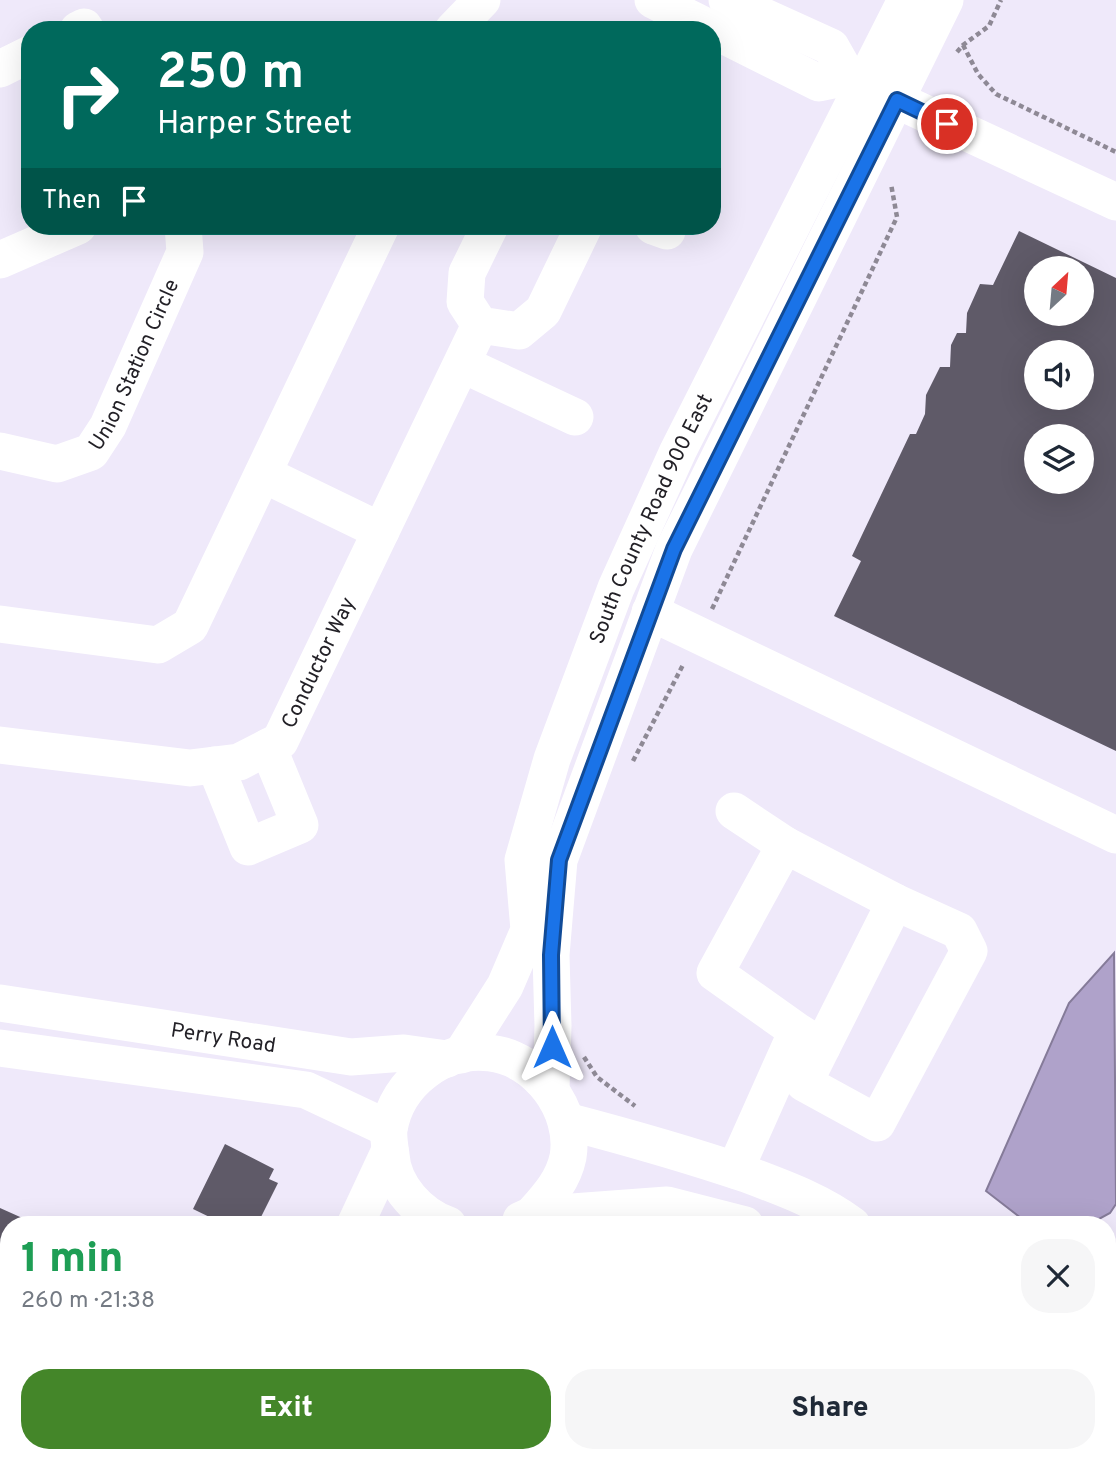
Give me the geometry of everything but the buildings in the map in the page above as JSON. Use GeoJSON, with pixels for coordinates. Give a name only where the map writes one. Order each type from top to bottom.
{"type":"FeatureCollection","features":[{"type":"Feature","properties":{"kind":"street"},"geometry":{"type":"LineString","coordinates":[[462,21],[482,0]]}},
{"type":"Feature","properties":{"kind":"street"},"geometry":{"type":"LineString","coordinates":[[653,0],[695,21]]}},
{"type":"Feature","properties":{"kind":"street"},"geometry":{"type":"LineString","coordinates":[[727,0],[831,47],[855,80],[865,102],[861,118],[810,214],[802,242],[805,285]]}},
{"type":"Feature","properties":{"kind":"street","name":"South County Road 900 East"},"geometry":{"type":"LineString","coordinates":[[454,1057],[505,986],[529,930],[523,860],[552,759],[616,587],[855,80],[906,0]]}},
{"type":"Feature","properties":{"kind":"street","name":"South County Road 900 East"},"geometry":{"type":"LineString","coordinates":[[559,1105],[551,955],[559,860],[674,549],[946,0]]}},
{"type":"Feature","properties":{"kind":"street"},"geometry":{"type":"LineString","coordinates":[[721,34],[819,83],[855,80],[1116,202]]}},
{"type":"Feature","properties":{"kind":"street"},"geometry":{"type":"LineString","coordinates":[[0,69],[21,58]]}},
{"type":"Feature","properties":{"kind":"street"},"geometry":{"type":"LineString","coordinates":[[0,260],[57,235]]}},
{"type":"Feature","properties":{"kind":"street","name":"Union Station Circle"},"geometry":{"type":"LineString","coordinates":[[0,451],[57,464],[91,452],[108,426],[185,252],[184,235]]}},
{"type":"Feature","properties":{"kind":"street"},"geometry":{"type":"LineString","coordinates":[[0,624],[158,645],[190,626],[377,235]]}},
{"type":"Feature","properties":{"kind":"street"},"geometry":{"type":"LineString","coordinates":[[486,235],[467,273],[465,302],[480,326],[519,331],[544,311],[580,235]]}},
{"type":"Feature","properties":{"kind":"street","name":"Conductor Way"},"geometry":{"type":"LineString","coordinates":[[0,745],[190,768],[239,762],[280,741],[480,326]]}},
{"type":"Feature","properties":{"kind":"street"},"geometry":{"type":"LineString","coordinates":[[462,364],[575,417]]}},
{"type":"Feature","properties":{"kind":"street"},"geometry":{"type":"LineString","coordinates":[[262,474],[381,531]]}},
{"type":"Feature","properties":{"kind":"street"},"geometry":{"type":"LineString","coordinates":[[650,612],[1116,835]]}},
{"type":"Feature","properties":{"kind":"street"},"geometry":{"type":"LineString","coordinates":[[215,765],[248,848],[300,825],[268,747]]}},
{"type":"Feature","properties":{"kind":"street"},"geometry":{"type":"LineString","coordinates":[[734,811],[785,845],[895,902],[959,930],[969,951],[877,1123],[804,1083],[810,1039]]}},
{"type":"Feature","properties":{"kind":"street"},"geometry":{"type":"LineString","coordinates":[[785,845],[715,973],[810,1039]]}},
{"type":"Feature","properties":{"kind":"street"},"geometry":{"type":"LineString","coordinates":[[735,1170],[810,1039],[895,902]]}},
{"type":"Feature","properties":{"kind":"street","name":"Perry Road"},"geometry":{"type":"LineString","coordinates":[[0,1003],[351,1057],[404,1052],[454,1057],[490,1053],[524,1065],[559,1105],[640,1141],[735,1170],[811,1200],[840,1216]]}},
{"type":"Feature","properties":{"kind":"street","name":"Perry Road"},"geometry":{"type":"LineString","coordinates":[[0,1048],[306,1090],[390,1139]]}},
{"type":"Feature","properties":{"kind":"street"},"geometry":{"type":"LineString","coordinates":[[359,1216],[390,1139],[400,1097],[423,1071],[454,1057]]}},
{"type":"Feature","properties":{"kind":"street"},"geometry":{"type":"LineString","coordinates":[[526,1216],[556,1189],[568,1156],[559,1105]]}},
{"type":"Feature","properties":{"kind":"street"},"geometry":{"type":"LineString","coordinates":[[390,1139],[391,1164],[406,1196],[429,1216]]}},
{"type":"Feature","properties":{"kind":"street"},"geometry":{"type":"LineString","coordinates":[[560,1216],[667,1205],[710,1216]]}},
{"type":"Feature","properties":{"kind":"path"},"geometry":{"type":"LineString","coordinates":[[956,54],[963,45],[989,26],[1001,0]]}},
{"type":"Feature","properties":{"kind":"path"},"geometry":{"type":"LineString","coordinates":[[963,45],[978,74],[996,94],[1116,152]]}},
{"type":"Feature","properties":{"kind":"path"},"geometry":{"type":"LineString","coordinates":[[629,768],[699,636],[897,217],[890,180]]}},
{"type":"Feature","properties":{"kind":"path"},"geometry":{"type":"LineString","coordinates":[[578,1048],[597,1077],[652,1118],[640,1141]]}},
{"type":"Feature","properties":{"kind":"shaded area"},"geometry":{"type":"Polygon","coordinates":[[[1114,953],[1116,1204],[1104,1216],[1018,1216],[986,1191],[1069,1003],[1114,953]]]}},
{"type":"Feature","properties":{"kind":"route"},"geometry":{"type":"LineString","coordinates":[[552,1047],[551,955],[559,860],[674,549],[897,100],[947,124]]}}]}
